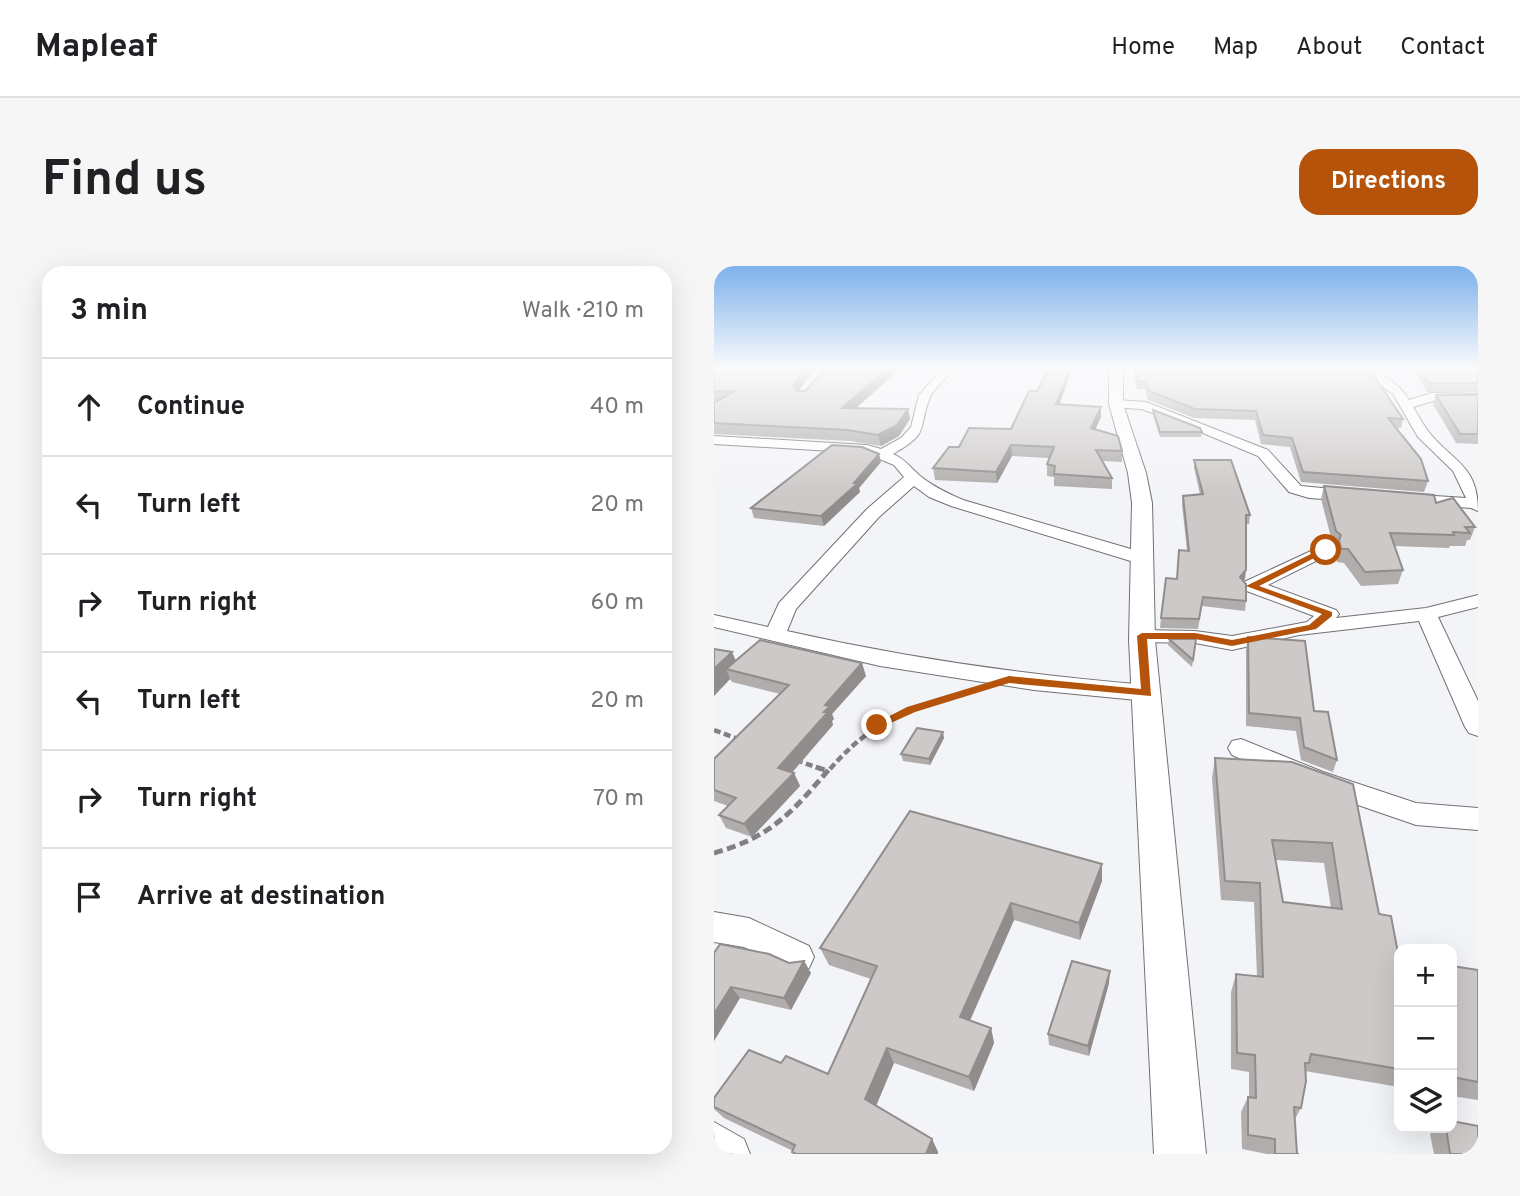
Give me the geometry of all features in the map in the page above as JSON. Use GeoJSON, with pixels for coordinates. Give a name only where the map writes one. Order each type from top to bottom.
{"type":"FeatureCollection","features":[{"type":"Feature","properties":{"kind":"street"},"geometry":{"type":"LineString","coordinates":[[883,454],[906,440],[917,428],[922,408]]}},
{"type":"Feature","properties":{"kind":"street"},"geometry":{"type":"LineString","coordinates":[[1117,408],[1137,473],[1142,503],[1142,636],[1180,1154]]}},
{"type":"Feature","properties":{"kind":"street"},"geometry":{"type":"LineString","coordinates":[[1152,408],[1262,453],[1295,489],[1310,493],[1477,504]]}},
{"type":"Feature","properties":{"kind":"street"},"geometry":{"type":"LineString","coordinates":[[1410,408],[1423,434],[1453,461],[1477,504]]}},
{"type":"Feature","properties":{"kind":"street"},"geometry":{"type":"LineString","coordinates":[[714,440],[867,449],[899,462],[935,494],[957,503],[1141,558]]}},
{"type":"Feature","properties":{"kind":"street"},"geometry":{"type":"LineString","coordinates":[[1453,461],[1478,462]]}},
{"type":"Feature","properties":{"kind":"street"},"geometry":{"type":"LineString","coordinates":[[776,633],[786,607],[873,513],[914,478]]}},
{"type":"Feature","properties":{"kind":"street"},"geometry":{"type":"LineString","coordinates":[[1312,627],[1329,614],[1251,586],[1326,550]]}},
{"type":"Feature","properties":{"kind":"street"},"geometry":{"type":"LineString","coordinates":[[1142,636],[1195,636],[1232,643],[1312,627],[1426,614],[1478,601]]}},
{"type":"Feature","properties":{"kind":"street"},"geometry":{"type":"LineString","coordinates":[[1426,614],[1478,727]]}},
{"type":"Feature","properties":{"kind":"street"},"geometry":{"type":"LineString","coordinates":[[714,621],[776,633],[880,659],[1009,680],[1147,693]]}},
{"type":"Feature","properties":{"kind":"street"},"geometry":{"type":"LineString","coordinates":[[1241,748],[1313,779],[1416,814],[1478,819]]}},
{"type":"Feature","properties":{"kind":"street"},"geometry":{"type":"LineString","coordinates":[[714,926],[749,933],[797,957]]}},
{"type":"Feature","properties":{"kind":"street"},"geometry":{"type":"LineString","coordinates":[[714,1143],[729,1154]]}},
{"type":"Feature","properties":{"kind":"path"},"geometry":{"type":"LineString","coordinates":[[714,852],[753,840],[774,827],[863,734],[892,717],[1009,680]]}},
{"type":"Feature","properties":{"kind":"path"},"geometry":{"type":"LineString","coordinates":[[714,730],[750,743]]}},
{"type":"Feature","properties":{"kind":"path"},"geometry":{"type":"LineString","coordinates":[[785,756],[828,771]]}},
{"type":"Feature","properties":{"kind":"building"},"geometry":{"type":"Polygon","coordinates":[[[714,408],[908,409],[897,425],[878,435],[847,430],[714,423],[714,408]]]}},
{"type":"Feature","properties":{"kind":"building"},"geometry":{"type":"Polygon","coordinates":[[[1021,408],[1100,408],[1091,428],[1118,436],[1122,451],[1096,450],[1112,478],[1054,474],[1055,466],[1047,464],[1054,447],[1011,445],[996,472],[933,468],[949,447],[959,447],[969,428],[1011,429],[1021,408]]]}},
{"type":"Feature","properties":{"kind":"building"},"geometry":{"type":"Polygon","coordinates":[[[1396,408],[1403,419],[1388,418],[1421,459],[1428,481],[1303,472],[1292,438],[1263,435],[1256,411],[1195,409],[1396,408]]]}},
{"type":"Feature","properties":{"kind":"building"},"geometry":{"type":"Polygon","coordinates":[[[1444,408],[1478,408],[1478,434],[1460,434],[1444,408]]]}},
{"type":"Feature","properties":{"kind":"building"},"geometry":{"type":"Polygon","coordinates":[[[1153,410],[1200,428],[1202,432],[1160,432],[1153,410]]]}},
{"type":"Feature","properties":{"kind":"building"},"geometry":{"type":"Polygon","coordinates":[[[832,445],[862,447],[879,454],[854,483],[858,483],[821,516],[751,508],[832,445]]]}},
{"type":"Feature","properties":{"kind":"building"},"geometry":{"type":"Polygon","coordinates":[[[1194,460],[1231,460],[1250,515],[1246,515],[1246,570],[1240,577],[1246,584],[1246,601],[1203,597],[1199,619],[1161,618],[1166,578],[1177,579],[1179,550],[1189,551],[1183,496],[1203,494],[1194,460]]]}},
{"type":"Feature","properties":{"kind":"building"},"geometry":{"type":"Polygon","coordinates":[[[1324,486],[1434,495],[1436,503],[1453,498],[1475,527],[1465,527],[1470,533],[1453,532],[1454,535],[1390,533],[1403,570],[1365,572],[1348,549],[1341,549],[1341,535],[1336,531],[1324,486]]]}},
{"type":"Feature","properties":{"kind":"building"},"geometry":{"type":"Polygon","coordinates":[[[1248,637],[1305,641],[1314,711],[1328,712],[1337,760],[1304,747],[1300,718],[1249,713],[1248,637]]]}},
{"type":"Feature","properties":{"kind":"building"},"geometry":{"type":"Polygon","coordinates":[[[1169,639],[1196,639],[1193,660],[1169,639]]]}},
{"type":"Feature","properties":{"kind":"building"},"geometry":{"type":"Polygon","coordinates":[[[760,640],[862,663],[825,705],[830,706],[824,712],[828,712],[778,768],[794,773],[744,824],[719,815],[736,798],[714,790],[714,759],[789,685],[726,669],[760,640]]]}},
{"type":"Feature","properties":{"kind":"building"},"geometry":{"type":"Polygon","coordinates":[[[714,649],[732,652],[714,669],[714,649]]]}},
{"type":"Feature","properties":{"kind":"building"},"geometry":{"type":"Polygon","coordinates":[[[917,728],[943,732],[929,759],[901,754],[917,728]]]}},
{"type":"Feature","properties":{"kind":"building"},"geometry":{"type":"Polygon","coordinates":[[[1215,758],[1292,762],[1353,784],[1379,914],[1391,916],[1396,944],[1394,944],[1394,1068],[1311,1054],[1309,1063],[1305,1063],[1306,1081],[1301,1108],[1294,1107],[1297,1154],[1275,1154],[1275,1139],[1248,1135],[1248,1097],[1256,1098],[1255,1055],[1237,1053],[1236,974],[1263,977],[1260,883],[1225,881],[1215,758]],[[1272,840],[1283,902],[1342,909],[1332,843],[1272,840]]]}},
{"type":"Feature","properties":{"kind":"building"},"geometry":{"type":"Polygon","coordinates":[[[910,811],[1102,864],[1079,923],[1011,903],[960,1017],[991,1028],[969,1077],[887,1048],[865,1099],[932,1139],[926,1154],[796,1154],[792,1152],[795,1145],[714,1107],[714,1098],[749,1050],[781,1063],[786,1056],[828,1074],[877,966],[820,948],[910,811]]]}},
{"type":"Feature","properties":{"kind":"building"},"geometry":{"type":"Polygon","coordinates":[[[720,944],[769,954],[789,963],[804,961],[784,998],[731,987],[714,1014],[714,953],[720,944]]]}},
{"type":"Feature","properties":{"kind":"building"},"geometry":{"type":"Polygon","coordinates":[[[1072,961],[1110,971],[1088,1046],[1048,1034],[1072,961]]]}},
{"type":"Feature","properties":{"kind":"building"},"geometry":{"type":"Polygon","coordinates":[[[1457,967],[1478,970],[1478,1082],[1457,1078],[1457,967]]]}},
{"type":"Feature","properties":{"kind":"building"},"geometry":{"type":"Polygon","coordinates":[[[1457,1122],[1478,1126],[1478,1154],[1450,1154],[1447,1133],[1457,1133],[1457,1122]]]}},
{"type":"Feature","properties":{"kind":"route"},"geometry":{"type":"LineString","coordinates":[[877,725],[911,710],[1009,680],[1147,693],[1142,636],[1195,636],[1232,643],[1312,627],[1329,614],[1251,586],[1326,550]]}}]}
